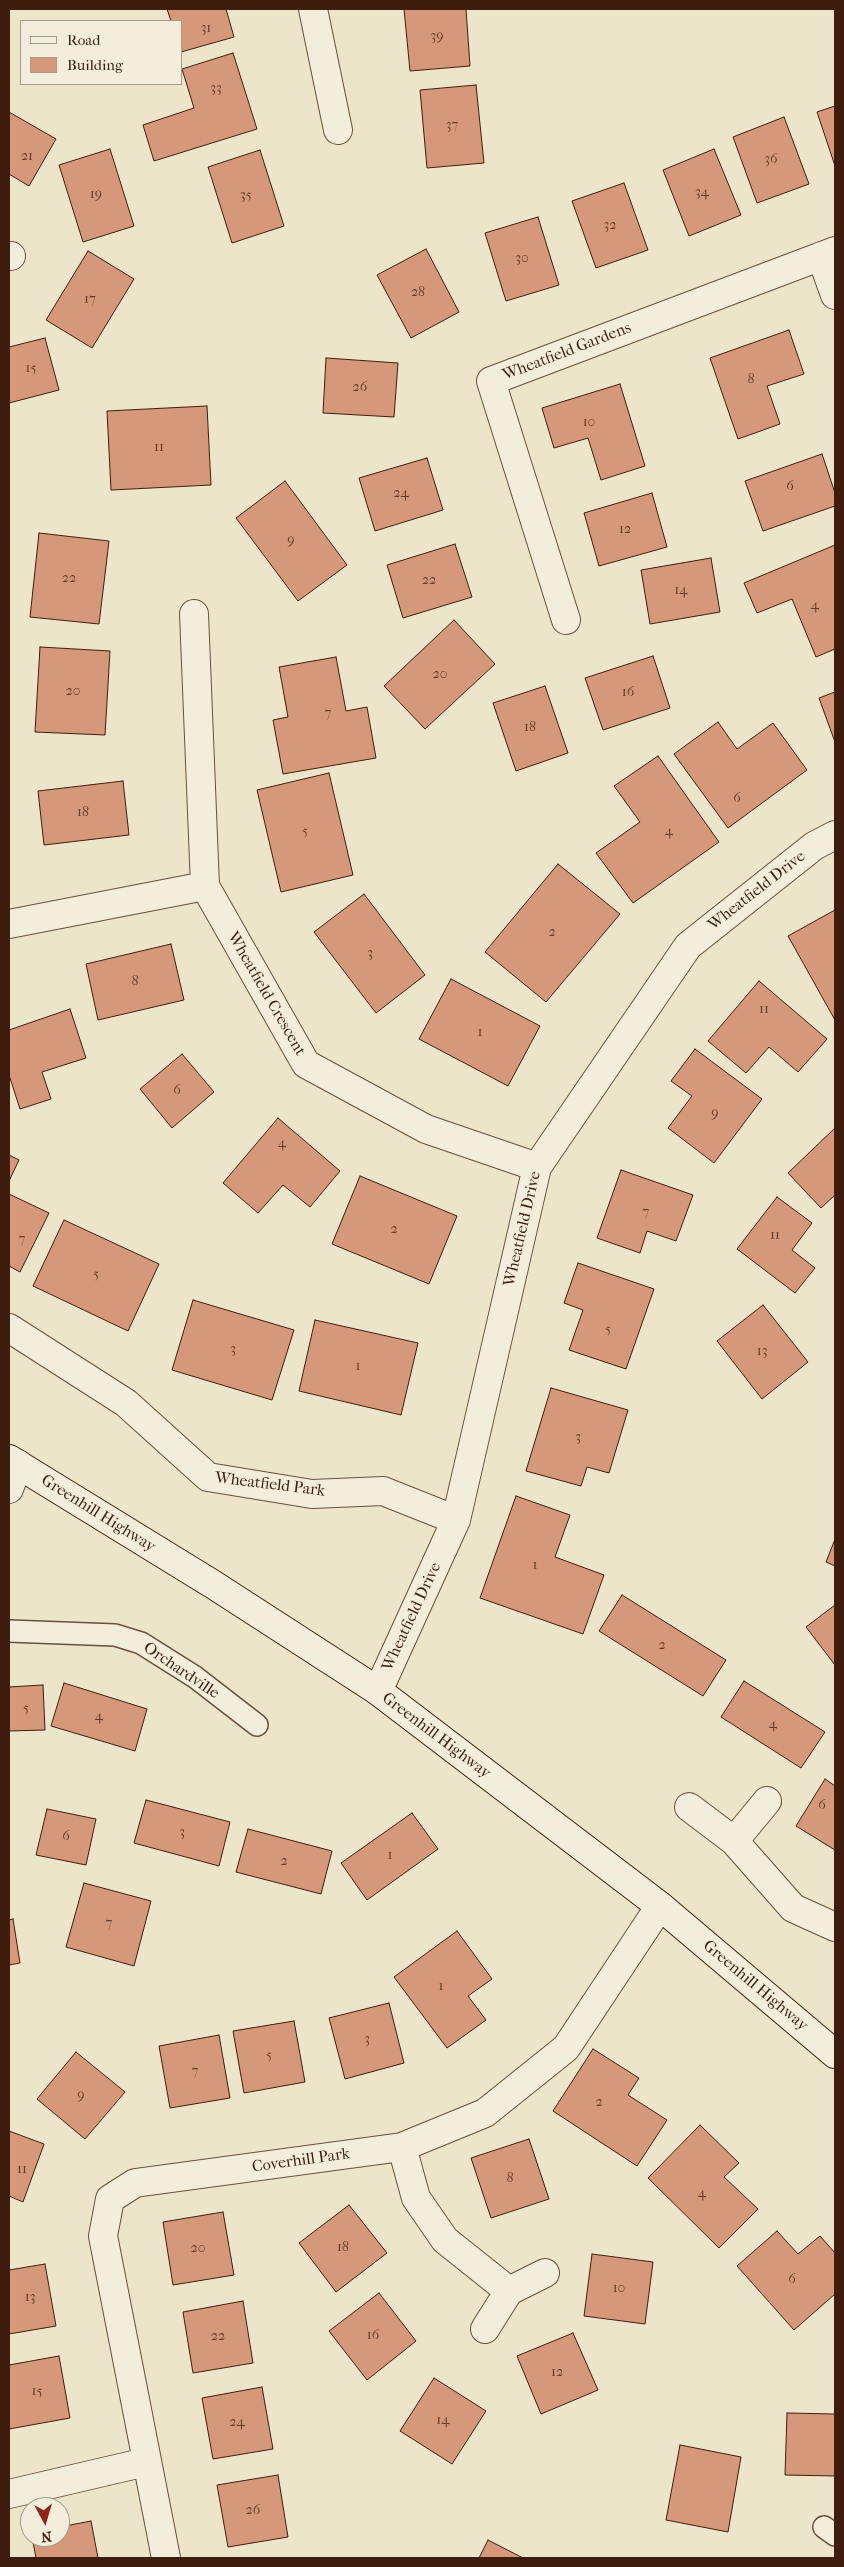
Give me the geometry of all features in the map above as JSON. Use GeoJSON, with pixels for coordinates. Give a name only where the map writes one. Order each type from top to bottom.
{"type":"FeatureCollection","features":[{"type":"Feature","properties":{"kind":"street"},"geometry":{"type":"LineString","coordinates":[[313,9],[338,130]]}},
{"type":"Feature","properties":{"kind":"street","name":"Wheatfield Gardens"},"geometry":{"type":"LineString","coordinates":[[566,620],[491,381],[828,254],[835,295]]}},
{"type":"Feature","properties":{"kind":"street","name":"Wheatfield Crescent"},"geometry":{"type":"LineString","coordinates":[[194,614],[206,886],[306,1064],[426,1129],[536,1167]]}},
{"type":"Feature","properties":{"kind":"street","name":"Wheatfield Drive"},"geometry":{"type":"LineString","coordinates":[[378,1691],[456,1520],[536,1167],[688,946],[814,846],[835,835]]}},
{"type":"Feature","properties":{"kind":"street"},"geometry":{"type":"LineString","coordinates":[[9,924],[206,886]]}},
{"type":"Feature","properties":{"kind":"street","name":"Wheatfield Park"},"geometry":{"type":"LineString","coordinates":[[9,1328],[126,1403],[208,1477],[312,1494],[383,1491],[456,1520]]}},
{"type":"Feature","properties":{"kind":"street","name":"Greenhill Highway"},"geometry":{"type":"LineString","coordinates":[[12,1470],[214,1584],[378,1691],[660,1906],[835,2054]]}},
{"type":"Feature","properties":{"kind":"street"},"geometry":{"type":"LineString","coordinates":[[734,1841],[767,1800]]}},
{"type":"Feature","properties":{"kind":"street"},"geometry":{"type":"LineString","coordinates":[[689,1808],[734,1841],[793,1908],[835,1927]]}},
{"type":"Feature","properties":{"kind":"street","name":"Coverhill Park"},"geometry":{"type":"LineString","coordinates":[[166,2558],[103,2236],[110,2199],[135,2183],[402,2147],[485,2113],[566,2048],[660,1906]]}},
{"type":"Feature","properties":{"kind":"street"},"geometry":{"type":"LineString","coordinates":[[402,2147],[416,2198],[445,2240],[509,2291]]}},
{"type":"Feature","properties":{"kind":"street"},"geometry":{"type":"LineString","coordinates":[[485,2329],[509,2291],[545,2274]]}},
{"type":"Feature","properties":{"kind":"street"},"geometry":{"type":"LineString","coordinates":[[9,2494],[146,2462]]}},
{"type":"Feature","properties":{"kind":"lane","name":"Orchardville"},"geometry":{"type":"LineString","coordinates":[[9,1631],[53,1634],[108,1634],[140,1643],[195,1677],[257,1725]]}},
{"type":"Feature","properties":{"kind":"building"},"geometry":{"type":"Polygon","coordinates":[[[167,9],[226,9],[234,37],[182,52],[182,20],[171,20],[167,9]]]}},
{"type":"Feature","properties":{"kind":"building"},"geometry":{"type":"Polygon","coordinates":[[[404,9],[466,9],[470,66],[410,71],[404,9]]]}},
{"type":"Feature","properties":{"kind":"building"},"geometry":{"type":"Polygon","coordinates":[[[233,53],[257,129],[154,161],[143,125],[194,108],[182,69],[233,53]]]}},
{"type":"Feature","properties":{"kind":"building"},"geometry":{"type":"Polygon","coordinates":[[[476,85],[484,163],[427,168],[420,90],[476,85]]]}},
{"type":"Feature","properties":{"kind":"building"},"geometry":{"type":"Polygon","coordinates":[[[835,106],[835,166],[817,112],[835,106]]]}},
{"type":"Feature","properties":{"kind":"building"},"geometry":{"type":"Polygon","coordinates":[[[9,112],[56,139],[29,186],[9,174],[9,112]]]}},
{"type":"Feature","properties":{"kind":"building"},"geometry":{"type":"Polygon","coordinates":[[[784,117],[809,184],[757,203],[733,137],[784,117]]]}},
{"type":"Feature","properties":{"kind":"building"},"geometry":{"type":"Polygon","coordinates":[[[110,149],[134,226],[83,242],[59,165],[110,149]]]}},
{"type":"Feature","properties":{"kind":"building"},"geometry":{"type":"Polygon","coordinates":[[[714,149],[741,215],[689,236],[663,170],[714,149]]]}},
{"type":"Feature","properties":{"kind":"building"},"geometry":{"type":"Polygon","coordinates":[[[260,150],[284,226],[232,243],[208,167],[260,150]]]}},
{"type":"Feature","properties":{"kind":"building"},"geometry":{"type":"Polygon","coordinates":[[[624,183],[648,250],[596,268],[572,201],[624,183]]]}},
{"type":"Feature","properties":{"kind":"building"},"geometry":{"type":"Polygon","coordinates":[[[538,217],[559,285],[506,301],[485,233],[538,217]]]}},
{"type":"Feature","properties":{"kind":"building"},"geometry":{"type":"Polygon","coordinates":[[[426,249],[459,312],[411,338],[377,275],[426,249]]]}},
{"type":"Feature","properties":{"kind":"building"},"geometry":{"type":"Polygon","coordinates":[[[88,251],[134,279],[92,348],[46,320],[88,251]]]}},
{"type":"Feature","properties":{"kind":"building"},"geometry":{"type":"Polygon","coordinates":[[[789,330],[804,374],[767,386],[780,424],[738,439],[710,358],[789,330]]]}},
{"type":"Feature","properties":{"kind":"building"},"geometry":{"type":"Polygon","coordinates":[[[45,338],[59,390],[9,403],[9,347],[45,338]]]}},
{"type":"Feature","properties":{"kind":"building"},"geometry":{"type":"Polygon","coordinates":[[[326,358],[398,363],[394,417],[323,413],[326,358]]]}},
{"type":"Feature","properties":{"kind":"building"},"geometry":{"type":"Polygon","coordinates":[[[620,384],[645,466],[601,480],[588,438],[554,448],[542,408],[620,384]]]}},
{"type":"Feature","properties":{"kind":"building"},"geometry":{"type":"Polygon","coordinates":[[[207,406],[211,485],[111,490],[107,411],[207,406]]]}},
{"type":"Feature","properties":{"kind":"building"},"geometry":{"type":"Polygon","coordinates":[[[822,454],[835,493],[835,506],[763,531],[745,481],[822,454]]]}},
{"type":"Feature","properties":{"kind":"building"},"geometry":{"type":"Polygon","coordinates":[[[427,458],[443,510],[375,531],[359,478],[427,458]]]}},
{"type":"Feature","properties":{"kind":"building"},"geometry":{"type":"Polygon","coordinates":[[[285,481],[347,565],[298,601],[236,518],[285,481]]]}},
{"type":"Feature","properties":{"kind":"building"},"geometry":{"type":"Polygon","coordinates":[[[652,493],[667,547],[599,566],[584,513],[652,493]]]}},
{"type":"Feature","properties":{"kind":"building"},"geometry":{"type":"Polygon","coordinates":[[[39,533],[109,541],[99,624],[30,617],[39,533]]]}},
{"type":"Feature","properties":{"kind":"building"},"geometry":{"type":"Polygon","coordinates":[[[455,544],[472,597],[403,618],[387,565],[455,544]]]}},
{"type":"Feature","properties":{"kind":"building"},"geometry":{"type":"Polygon","coordinates":[[[835,545],[835,649],[816,657],[792,599],[757,613],[744,583],[835,545]]]}},
{"type":"Feature","properties":{"kind":"building"},"geometry":{"type":"Polygon","coordinates":[[[711,558],[720,612],[650,624],[641,570],[711,558]]]}},
{"type":"Feature","properties":{"kind":"building"},"geometry":{"type":"Polygon","coordinates":[[[454,620],[495,664],[425,729],[384,686],[454,620]]]}},
{"type":"Feature","properties":{"kind":"building"},"geometry":{"type":"Polygon","coordinates":[[[40,647],[110,651],[105,735],[35,732],[40,647]]]}},
{"type":"Feature","properties":{"kind":"building"},"geometry":{"type":"Polygon","coordinates":[[[653,656],[670,708],[603,730],[585,678],[653,656]]]}},
{"type":"Feature","properties":{"kind":"building"},"geometry":{"type":"Polygon","coordinates":[[[336,657],[346,711],[367,707],[376,758],[283,774],[273,720],[288,717],[279,667],[336,657]]]}},
{"type":"Feature","properties":{"kind":"building"},"geometry":{"type":"Polygon","coordinates":[[[545,686],[568,753],[516,771],[493,703],[545,686]]]}},
{"type":"Feature","properties":{"kind":"building"},"geometry":{"type":"Polygon","coordinates":[[[835,692],[835,742],[819,698],[835,692]]]}},
{"type":"Feature","properties":{"kind":"building"},"geometry":{"type":"Polygon","coordinates":[[[718,722],[737,749],[773,723],[807,770],[728,828],[674,754],[718,722]]]}},
{"type":"Feature","properties":{"kind":"building"},"geometry":{"type":"Polygon","coordinates":[[[658,756],[719,842],[633,903],[596,853],[640,822],[614,786],[658,756]]]}},
{"type":"Feature","properties":{"kind":"building"},"geometry":{"type":"Polygon","coordinates":[[[329,773],[353,875],[281,892],[257,790],[329,773]]]}},
{"type":"Feature","properties":{"kind":"building"},"geometry":{"type":"Polygon","coordinates":[[[123,781],[129,835],[44,845],[38,791],[123,781]]]}},
{"type":"Feature","properties":{"kind":"building"},"geometry":{"type":"Polygon","coordinates":[[[558,864],[620,914],[546,1002],[485,952],[558,864]]]}},
{"type":"Feature","properties":{"kind":"building"},"geometry":{"type":"Polygon","coordinates":[[[364,894],[425,975],[376,1013],[314,932],[364,894]]]}},
{"type":"Feature","properties":{"kind":"building"},"geometry":{"type":"Polygon","coordinates":[[[835,910],[835,1020],[788,936],[835,910]]]}},
{"type":"Feature","properties":{"kind":"building"},"geometry":{"type":"Polygon","coordinates":[[[171,944],[184,1000],[98,1020],[86,964],[171,944]]]}},
{"type":"Feature","properties":{"kind":"building"},"geometry":{"type":"Polygon","coordinates":[[[451,979],[540,1026],[508,1086],[419,1039],[451,979]]]}},
{"type":"Feature","properties":{"kind":"building"},"geometry":{"type":"Polygon","coordinates":[[[759,981],[827,1039],[798,1072],[769,1047],[746,1073],[708,1041],[759,981]]]}},
{"type":"Feature","properties":{"kind":"building"},"geometry":{"type":"Polygon","coordinates":[[[70,1009],[86,1058],[42,1072],[51,1099],[20,1109],[9,1075],[9,1030],[70,1009]]]}},
{"type":"Feature","properties":{"kind":"building"},"geometry":{"type":"Polygon","coordinates":[[[695,1049],[762,1099],[714,1163],[668,1128],[692,1096],[671,1081],[695,1049]]]}},
{"type":"Feature","properties":{"kind":"building"},"geometry":{"type":"Polygon","coordinates":[[[182,1054],[214,1092],[172,1128],[140,1089],[182,1054]]]}},
{"type":"Feature","properties":{"kind":"building"},"geometry":{"type":"Polygon","coordinates":[[[278,1118],[340,1171],[310,1207],[283,1185],[258,1213],[223,1183],[278,1118]]]}},
{"type":"Feature","properties":{"kind":"building"},"geometry":{"type":"Polygon","coordinates":[[[835,1128],[835,1195],[821,1208],[788,1173],[835,1128]]]}},
{"type":"Feature","properties":{"kind":"building"},"geometry":{"type":"Polygon","coordinates":[[[9,1155],[19,1160],[9,1181],[9,1155]]]}},
{"type":"Feature","properties":{"kind":"building"},"geometry":{"type":"Polygon","coordinates":[[[621,1170],[693,1195],[676,1241],[647,1231],[640,1253],[597,1238],[621,1170]]]}},
{"type":"Feature","properties":{"kind":"building"},"geometry":{"type":"Polygon","coordinates":[[[360,1176],[457,1216],[429,1284],[332,1244],[360,1176]]]}},
{"type":"Feature","properties":{"kind":"building"},"geometry":{"type":"Polygon","coordinates":[[[9,1194],[49,1213],[20,1272],[9,1266],[9,1194]]]}},
{"type":"Feature","properties":{"kind":"building"},"geometry":{"type":"Polygon","coordinates":[[[777,1197],[812,1223],[792,1250],[815,1268],[795,1293],[737,1249],[777,1197]]]}},
{"type":"Feature","properties":{"kind":"building"},"geometry":{"type":"Polygon","coordinates":[[[64,1220],[159,1264],[128,1331],[33,1286],[64,1220]]]}},
{"type":"Feature","properties":{"kind":"building"},"geometry":{"type":"Polygon","coordinates":[[[578,1263],[654,1289],[626,1369],[569,1350],[583,1310],[564,1303],[578,1263]]]}},
{"type":"Feature","properties":{"kind":"building"},"geometry":{"type":"Polygon","coordinates":[[[193,1300],[294,1330],[272,1400],[172,1370],[193,1300]]]}},
{"type":"Feature","properties":{"kind":"building"},"geometry":{"type":"Polygon","coordinates":[[[763,1305],[808,1362],[762,1399],[717,1341],[763,1305]]]}},
{"type":"Feature","properties":{"kind":"building"},"geometry":{"type":"Polygon","coordinates":[[[315,1320],[418,1343],[401,1415],[299,1391],[315,1320]]]}},
{"type":"Feature","properties":{"kind":"building"},"geometry":{"type":"Polygon","coordinates":[[[551,1388],[628,1410],[609,1473],[587,1467],[581,1486],[526,1471],[551,1388]]]}},
{"type":"Feature","properties":{"kind":"building"},"geometry":{"type":"Polygon","coordinates":[[[516,1496],[570,1515],[555,1557],[604,1575],[583,1634],[480,1598],[516,1496]]]}},
{"type":"Feature","properties":{"kind":"building"},"geometry":{"type":"Polygon","coordinates":[[[835,1539],[835,1566],[826,1562],[835,1539]]]}},
{"type":"Feature","properties":{"kind":"building"},"geometry":{"type":"Polygon","coordinates":[[[622,1595],[726,1660],[703,1696],[599,1631],[622,1595]]]}},
{"type":"Feature","properties":{"kind":"building"},"geometry":{"type":"Polygon","coordinates":[[[835,1605],[835,1665],[806,1627],[835,1605]]]}},
{"type":"Feature","properties":{"kind":"building"},"geometry":{"type":"Polygon","coordinates":[[[744,1681],[825,1732],[801,1768],[721,1717],[744,1681]]]}},
{"type":"Feature","properties":{"kind":"building"},"geometry":{"type":"Polygon","coordinates":[[[64,1683],[147,1709],[135,1751],[51,1726],[64,1683]]]}},
{"type":"Feature","properties":{"kind":"building"},"geometry":{"type":"Polygon","coordinates":[[[43,1685],[45,1730],[9,1731],[9,1687],[43,1685]]]}},
{"type":"Feature","properties":{"kind":"building"},"geometry":{"type":"Polygon","coordinates":[[[825,1779],[835,1786],[835,1850],[796,1826],[825,1779]]]}},
{"type":"Feature","properties":{"kind":"building"},"geometry":{"type":"Polygon","coordinates":[[[146,1800],[230,1822],[219,1866],[134,1843],[146,1800]]]}},
{"type":"Feature","properties":{"kind":"building"},"geometry":{"type":"Polygon","coordinates":[[[47,1809],[96,1819],[86,1865],[36,1855],[47,1809]]]}},
{"type":"Feature","properties":{"kind":"building"},"geometry":{"type":"Polygon","coordinates":[[[412,1813],[438,1849],[367,1900],[341,1863],[412,1813]]]}},
{"type":"Feature","properties":{"kind":"building"},"geometry":{"type":"Polygon","coordinates":[[[248,1829],[332,1851],[321,1894],[236,1872],[248,1829]]]}},
{"type":"Feature","properties":{"kind":"building"},"geometry":{"type":"Polygon","coordinates":[[[84,1883],[151,1901],[134,1966],[66,1947],[84,1883]]]}},
{"type":"Feature","properties":{"kind":"building"},"geometry":{"type":"Polygon","coordinates":[[[13,1919],[20,1963],[9,1965],[9,1920],[13,1919]]]}},
{"type":"Feature","properties":{"kind":"building"},"geometry":{"type":"Polygon","coordinates":[[[457,1931],[492,1979],[468,1996],[486,2020],[447,2048],[394,1977],[457,1931]]]}},
{"type":"Feature","properties":{"kind":"building"},"geometry":{"type":"Polygon","coordinates":[[[389,2003],[404,2063],[345,2079],[329,2018],[389,2003]]]}},
{"type":"Feature","properties":{"kind":"building"},"geometry":{"type":"Polygon","coordinates":[[[294,2021],[305,2082],[244,2093],[233,2031],[294,2021]]]}},
{"type":"Feature","properties":{"kind":"building"},"geometry":{"type":"Polygon","coordinates":[[[219,2035],[230,2098],[170,2108],[159,2046],[219,2035]]]}},
{"type":"Feature","properties":{"kind":"building"},"geometry":{"type":"Polygon","coordinates":[[[593,2049],[639,2078],[628,2095],[667,2120],[637,2166],[553,2111],[593,2049]]]}},
{"type":"Feature","properties":{"kind":"building"},"geometry":{"type":"Polygon","coordinates":[[[76,2052],[125,2092],[85,2139],[37,2099],[76,2052]]]}},
{"type":"Feature","properties":{"kind":"building"},"geometry":{"type":"Polygon","coordinates":[[[700,2125],[739,2163],[724,2177],[758,2209],[719,2248],[648,2178],[700,2125]]]}},
{"type":"Feature","properties":{"kind":"building"},"geometry":{"type":"Polygon","coordinates":[[[9,2131],[44,2144],[23,2202],[9,2196],[9,2131]]]}},
{"type":"Feature","properties":{"kind":"building"},"geometry":{"type":"Polygon","coordinates":[[[529,2139],[549,2199],[491,2218],[471,2158],[529,2139]]]}},
{"type":"Feature","properties":{"kind":"building"},"geometry":{"type":"Polygon","coordinates":[[[349,2205],[387,2253],[336,2292],[299,2243],[349,2205]]]}},
{"type":"Feature","properties":{"kind":"building"},"geometry":{"type":"Polygon","coordinates":[[[223,2212],[234,2275],[173,2285],[163,2222],[223,2212]]]}},
{"type":"Feature","properties":{"kind":"building"},"geometry":{"type":"Polygon","coordinates":[[[777,2231],[798,2254],[820,2236],[835,2253],[835,2294],[794,2330],[737,2266],[777,2231]]]}},
{"type":"Feature","properties":{"kind":"building"},"geometry":{"type":"Polygon","coordinates":[[[592,2254],[653,2262],[645,2324],[584,2316],[592,2254]]]}},
{"type":"Feature","properties":{"kind":"building"},"geometry":{"type":"Polygon","coordinates":[[[45,2264],[56,2326],[9,2334],[9,2270],[45,2264]]]}},
{"type":"Feature","properties":{"kind":"building"},"geometry":{"type":"Polygon","coordinates":[[[379,2293],[416,2341],[367,2380],[329,2331],[379,2293]]]}},
{"type":"Feature","properties":{"kind":"building"},"geometry":{"type":"Polygon","coordinates":[[[243,2301],[253,2363],[193,2373],[183,2312],[243,2301]]]}},
{"type":"Feature","properties":{"kind":"building"},"geometry":{"type":"Polygon","coordinates":[[[573,2333],[598,2390],[541,2414],[517,2356],[573,2333]]]}},
{"type":"Feature","properties":{"kind":"building"},"geometry":{"type":"Polygon","coordinates":[[[59,2356],[70,2418],[9,2429],[9,2365],[59,2356]]]}},
{"type":"Feature","properties":{"kind":"building"},"geometry":{"type":"Polygon","coordinates":[[[434,2378],[486,2411],[452,2464],[400,2431],[434,2378]]]}},
{"type":"Feature","properties":{"kind":"building"},"geometry":{"type":"Polygon","coordinates":[[[262,2387],[273,2449],[213,2459],[202,2398],[262,2387]]]}},
{"type":"Feature","properties":{"kind":"building"},"geometry":{"type":"Polygon","coordinates":[[[787,2413],[835,2414],[835,2476],[785,2475],[787,2413]]]}},
{"type":"Feature","properties":{"kind":"building"},"geometry":{"type":"Polygon","coordinates":[[[680,2445],[741,2457],[728,2532],[666,2520],[680,2445]]]}},
{"type":"Feature","properties":{"kind":"building"},"geometry":{"type":"Polygon","coordinates":[[[278,2475],[288,2537],[228,2547],[217,2485],[278,2475]]]}},
{"type":"Feature","properties":{"kind":"building"},"geometry":{"type":"Polygon","coordinates":[[[91,2521],[98,2558],[36,2558],[34,2547],[70,2547],[70,2525],[91,2521]]]}},
{"type":"Feature","properties":{"kind":"building"},"geometry":{"type":"Polygon","coordinates":[[[488,2540],[523,2558],[479,2558],[488,2540]]]}}]}
